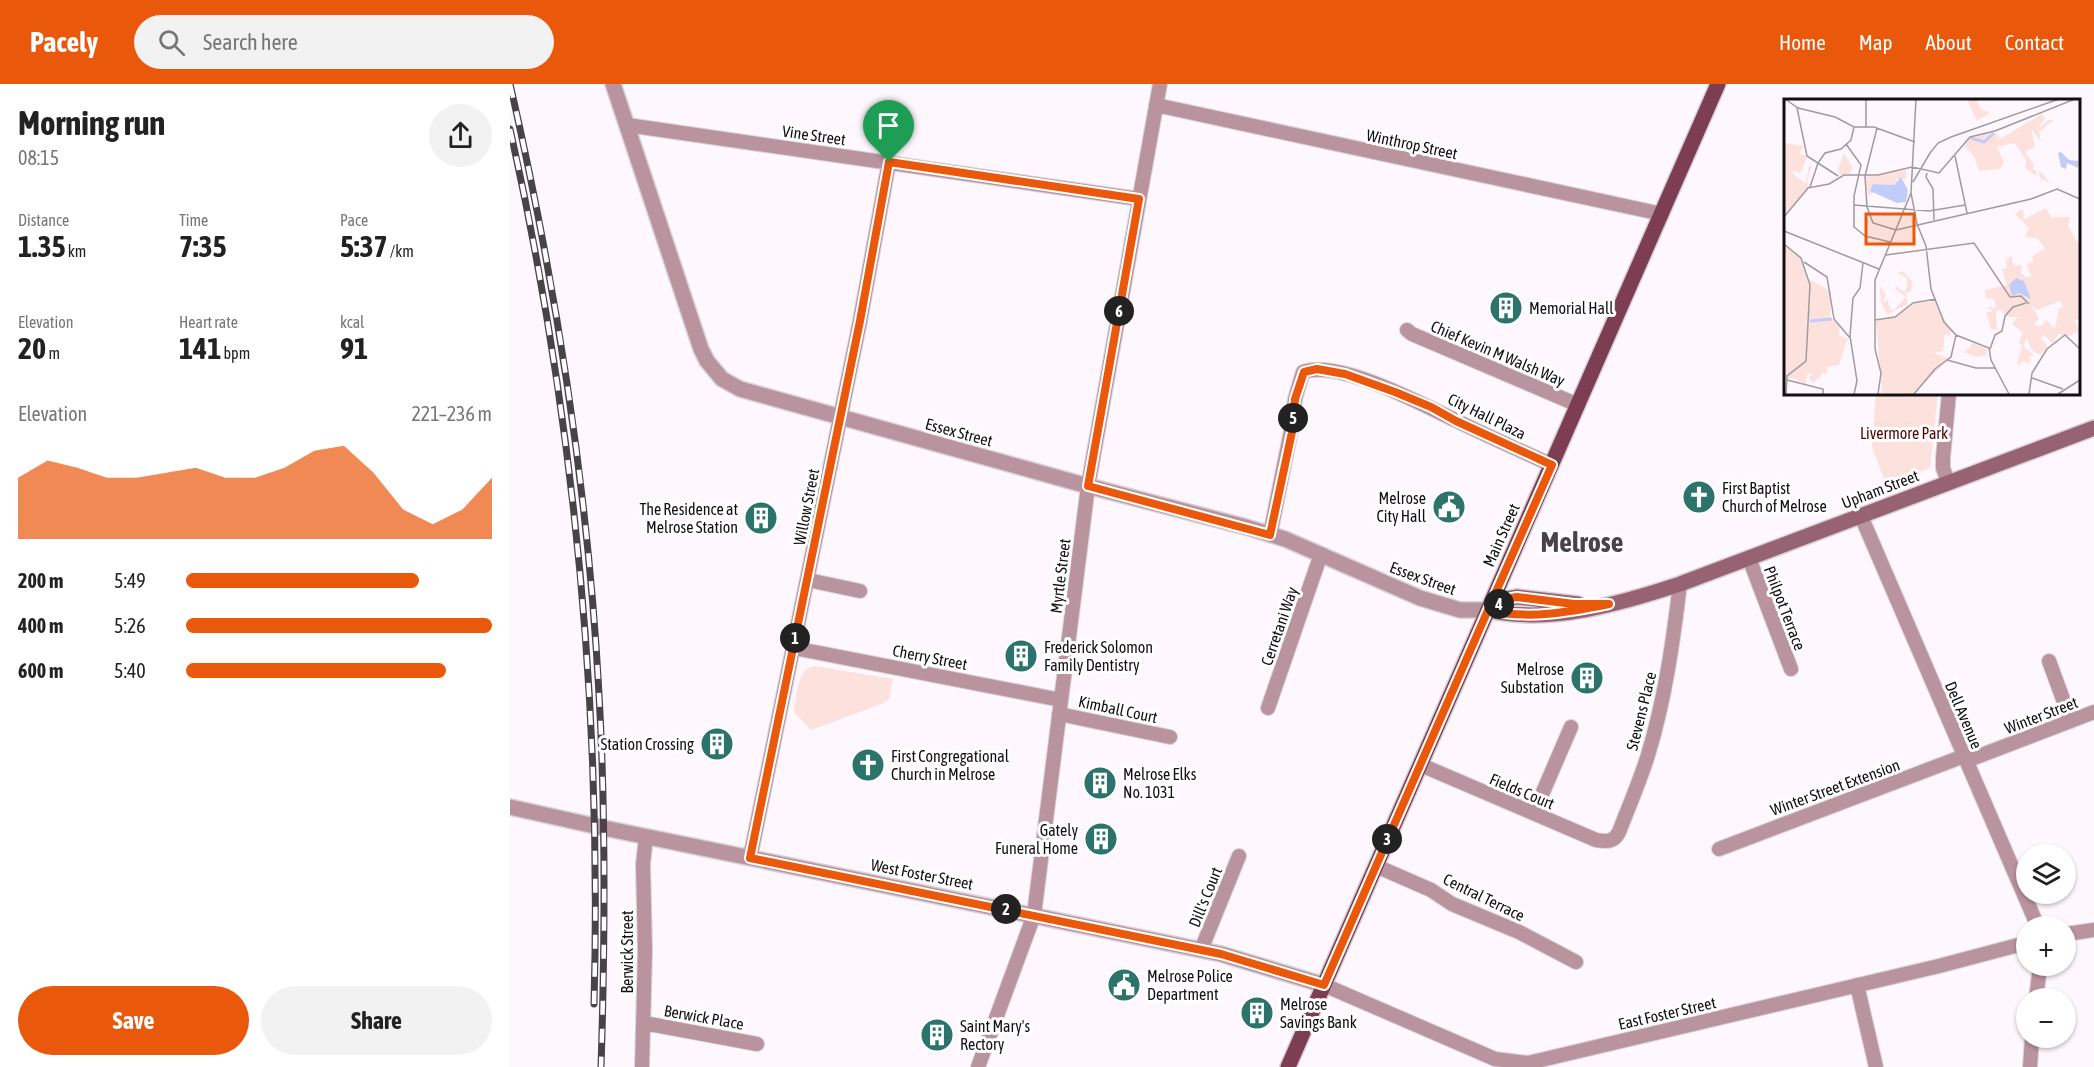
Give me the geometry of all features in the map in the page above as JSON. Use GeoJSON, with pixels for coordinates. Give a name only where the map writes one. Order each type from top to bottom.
{"type":"FeatureCollection","features":[{"type":"Feature","properties":{"kind":"main road","name":"Main Street"},"geometry":{"type":"LineString","coordinates":[[1288,1067],[1718,84]]}},
{"type":"Feature","properties":{"kind":"main road","name":"Upham Street"},"geometry":{"type":"LineString","coordinates":[[1488,610],[1507,615],[1530,615],[1576,610],[1645,596],[2094,428]]}},
{"type":"Feature","properties":{"kind":"street","name":"Essex Street"},"geometry":{"type":"LineString","coordinates":[[613,84],[697,339],[710,365],[722,379],[740,389],[840,418],[1270,535],[1420,598],[1460,610],[1488,610]]}},
{"type":"Feature","properties":{"kind":"street","name":"Myrtle Street"},"geometry":{"type":"LineString","coordinates":[[978,1067],[1034,915],[1088,486],[1160,84]]}},
{"type":"Feature","properties":{"kind":"street","name":"Winthrop Street"},"geometry":{"type":"LineString","coordinates":[[1156,105],[1662,214]]}},
{"type":"Feature","properties":{"kind":"street","name":"Vine Street"},"geometry":{"type":"LineString","coordinates":[[627,125],[1139,199]]}},
{"type":"Feature","properties":{"kind":"street","name":"Willow Street"},"geometry":{"type":"LineString","coordinates":[[750,858],[808,580],[889,162]]}},
{"type":"Feature","properties":{"kind":"street","name":"Chief Kevin M Walsh Way"},"geometry":{"type":"LineString","coordinates":[[1407,330],[1578,405]]}},
{"type":"Feature","properties":{"kind":"street","name":"City Hall Plaza"},"geometry":{"type":"LineString","coordinates":[[1270,535],[1287,455],[1295,399],[1304,372],[1317,369],[1345,374],[1395,392],[1552,465]]}},
{"type":"Feature","properties":{"kind":"street"},"geometry":{"type":"LineString","coordinates":[[1948,482],[1943,468],[1943,458],[1949,394]]}},
{"type":"Feature","properties":{"kind":"street","name":"Dell Avenue"},"geometry":{"type":"LineString","coordinates":[[1860,516],[2033,916]]}},
{"type":"Feature","properties":{"kind":"street","name":"Cerretani Way"},"geometry":{"type":"LineString","coordinates":[[1268,708],[1321,555]]}},
{"type":"Feature","properties":{"kind":"street","name":"Philpot Terrace"},"geometry":{"type":"LineString","coordinates":[[1749,558],[1791,669]]}},
{"type":"Feature","properties":{"kind":"street"},"geometry":{"type":"LineString","coordinates":[[808,580],[860,591]]}},
{"type":"Feature","properties":{"kind":"street","name":"Stevens Place"},"geometry":{"type":"LineString","coordinates":[[1612,840],[1619,832],[1649,753],[1672,652],[1680,584]]}},
{"type":"Feature","properties":{"kind":"street","name":"Cherry Street"},"geometry":{"type":"LineString","coordinates":[[794,648],[1060,707]]}},
{"type":"Feature","properties":{"kind":"street"},"geometry":{"type":"LineString","coordinates":[[2049,661],[2071,721]]}},
{"type":"Feature","properties":{"kind":"street","name":"Kimball Court"},"geometry":{"type":"LineString","coordinates":[[1060,707],[1170,737]]}},
{"type":"Feature","properties":{"kind":"street","name":"Winter Street"},"geometry":{"type":"LineString","coordinates":[[1965,759],[2094,712]]}},
{"type":"Feature","properties":{"kind":"street"},"geometry":{"type":"LineString","coordinates":[[1534,813],[1570,727]]}},
{"type":"Feature","properties":{"kind":"street","name":"Winter Street Extension"},"geometry":{"type":"LineString","coordinates":[[1719,849],[1965,759]]}},
{"type":"Feature","properties":{"kind":"street","name":"Fields Court"},"geometry":{"type":"LineString","coordinates":[[1420,765],[1596,840],[1612,840]]}},
{"type":"Feature","properties":{"kind":"street","name":"West Foster Street"},"geometry":{"type":"LineString","coordinates":[[510,807],[646,837],[1201,950],[1324,985]]}},
{"type":"Feature","properties":{"kind":"street","name":"Berwick Street"},"geometry":{"type":"LineString","coordinates":[[642,1067],[643,864],[646,837]]}},
{"type":"Feature","properties":{"kind":"street","name":"Dill's Court"},"geometry":{"type":"LineString","coordinates":[[1201,950],[1239,855]]}},
{"type":"Feature","properties":{"kind":"street","name":"Central Terrace"},"geometry":{"type":"LineString","coordinates":[[1376,866],[1431,890],[1452,904],[1576,962]]}},
{"type":"Feature","properties":{"kind":"street"},"geometry":{"type":"LineString","coordinates":[[2076,933],[2094,930]]}},
{"type":"Feature","properties":{"kind":"street","name":"East Foster Street"},"geometry":{"type":"LineString","coordinates":[[1324,985],[1495,1059],[1529,1065],[2016,946]]}},
{"type":"Feature","properties":{"kind":"street"},"geometry":{"type":"LineString","coordinates":[[1857,985],[1876,1067]]}},
{"type":"Feature","properties":{"kind":"street","name":"Berwick Place"},"geometry":{"type":"LineString","coordinates":[[644,1023],[757,1044]]}},
{"type":"Feature","properties":{"kind":"street"},"geometry":{"type":"LineString","coordinates":[[2030,1067],[2031,1048]]}},
{"type":"Feature","properties":{"kind":"green space","name":"Livermore Park"},"geometry":{"type":"Polygon","coordinates":[[[1876,394],[1938,394],[1930,468],[1886,484],[1872,447],[1876,394]]]}},
{"type":"Feature","properties":{"kind":"green space"},"geometry":{"type":"Polygon","coordinates":[[[814,666],[893,679],[889,699],[884,703],[811,730],[794,712],[801,678],[808,668],[814,666]]]}},
{"type":"Feature","properties":{"kind":"railway"},"geometry":{"type":"LineString","coordinates":[[510,84],[542,235],[568,387],[587,540],[599,694],[603,787],[604,927],[601,1067]]}},
{"type":"Feature","properties":{"kind":"railway"},"geometry":{"type":"LineString","coordinates":[[510,129],[551,345],[567,454],[579,564],[588,673],[593,783],[594,1004]]}},
{"type":"Feature","properties":{"kind":"place","name":"Memorial Hall"},"geometry":{"type":"Point","coordinates":[1506,308]}},
{"type":"Feature","properties":{"kind":"place","name":"First Baptist Church of Melrose"},"geometry":{"type":"Point","coordinates":[1699,497]}},
{"type":"Feature","properties":{"kind":"place","name":"Melrose City Hall"},"geometry":{"type":"Point","coordinates":[1449,507]}},
{"type":"Feature","properties":{"kind":"place","name":"The Residence at Melrose Station"},"geometry":{"type":"Point","coordinates":[761,518]}},
{"type":"Feature","properties":{"kind":"place","name":"Frederick Solomon Family Dentistry"},"geometry":{"type":"Point","coordinates":[1021,656]}},
{"type":"Feature","properties":{"kind":"place","name":"Melrose Substation"},"geometry":{"type":"Point","coordinates":[1587,678]}},
{"type":"Feature","properties":{"kind":"place","name":"Station Crossing"},"geometry":{"type":"Point","coordinates":[717,744]}},
{"type":"Feature","properties":{"kind":"place","name":"First Congregational Church in Melrose"},"geometry":{"type":"Point","coordinates":[868,765]}},
{"type":"Feature","properties":{"kind":"place","name":"Melrose Elks No. 1031"},"geometry":{"type":"Point","coordinates":[1100,783]}},
{"type":"Feature","properties":{"kind":"place","name":"Gately Funeral Home"},"geometry":{"type":"Point","coordinates":[1101,839]}},
{"type":"Feature","properties":{"kind":"place","name":"Melrose Police Department"},"geometry":{"type":"Point","coordinates":[1124,985]}},
{"type":"Feature","properties":{"kind":"place","name":"Melrose Savings Bank"},"geometry":{"type":"Point","coordinates":[1257,1013]}},
{"type":"Feature","properties":{"kind":"place","name":"Saint Mary's Rectory"},"geometry":{"type":"Point","coordinates":[937,1035]}},
{"type":"Feature","properties":{"kind":"district","name":"Melrose"},"geometry":{"type":"Point","coordinates":[1582,542]}},
{"type":"Feature","properties":{"kind":"route"},"geometry":{"type":"LineString","coordinates":[[889,162],[860,321],[750,858],[1221,954],[1324,985],[1488,610],[1507,615],[1530,615],[1609,604],[1574,604],[1517,597],[1506,599],[1488,610],[1552,465],[1456,421],[1423,403],[1345,374],[1317,369],[1304,372],[1298,390],[1292,432],[1270,535],[1088,486],[1139,199],[889,162]]}}]}
